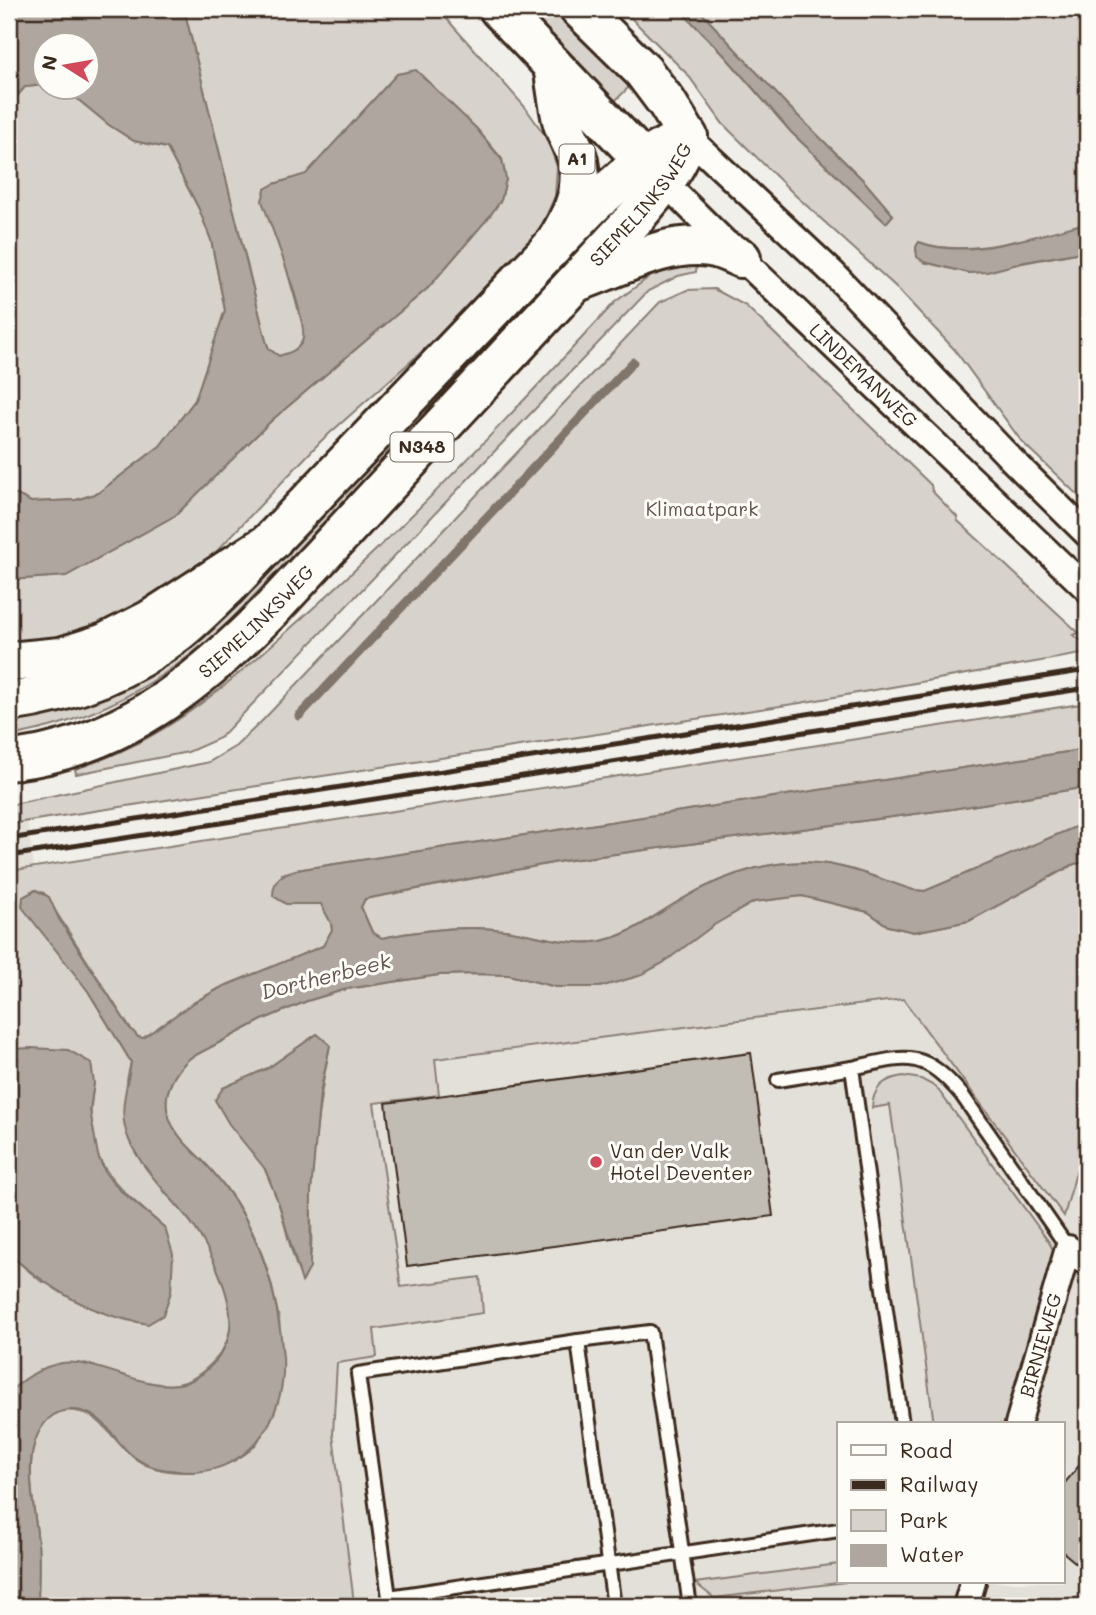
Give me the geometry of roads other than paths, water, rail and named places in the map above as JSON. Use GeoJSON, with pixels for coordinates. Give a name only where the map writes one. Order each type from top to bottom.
{"type":"FeatureCollection","features":[{"type":"Feature","properties":{"kind":"main road","name":"A1"},"geometry":{"type":"LineString","coordinates":[[499,9],[654,171]]}},
{"type":"Feature","properties":{"kind":"main road"},"geometry":{"type":"LineString","coordinates":[[580,9],[643,71],[688,137]]}},
{"type":"Feature","properties":{"kind":"main road","name":"A1"},"geometry":{"type":"LineString","coordinates":[[552,248],[568,224],[578,200],[580,182],[578,162],[563,124],[553,66]]}},
{"type":"Feature","properties":{"kind":"main road","name":"SIEMELINKSWEG"},"geometry":{"type":"LineString","coordinates":[[9,702],[93,682],[142,657],[179,632],[272,541],[591,206],[654,171],[680,160],[688,137]]}},
{"type":"Feature","properties":{"kind":"main road","name":"SIEMELINKSWEG"},"geometry":{"type":"LineString","coordinates":[[9,761],[53,753],[101,736],[143,715],[198,677],[232,649],[636,218],[654,171]]}},
{"type":"Feature","properties":{"kind":"main road","name":"N348"},"geometry":{"type":"LineString","coordinates":[[574,283],[659,252],[684,247],[708,246],[741,258]]}},
{"type":"Feature","properties":{"kind":"main road","name":"N348"},"geometry":{"type":"LineString","coordinates":[[9,662],[61,657],[117,637],[150,620],[272,541]]}},
{"type":"Feature","properties":{"kind":"street"},"geometry":{"type":"LineString","coordinates":[[688,137],[834,274],[926,367],[1012,460],[1087,534]]}},
{"type":"Feature","properties":{"kind":"street","name":"LINDEMANWEG"},"geometry":{"type":"LineString","coordinates":[[654,171],[741,258],[1087,589]]}},
{"type":"Feature","properties":{"kind":"street","name":"BIRNIEWEG"},"geometry":{"type":"LineString","coordinates":[[1019,1422],[1078,1256]]}},
{"type":"Feature","properties":{"kind":"street"},"geometry":{"type":"LineString","coordinates":[[966,1606],[972,1584]]}},
{"type":"Feature","properties":{"kind":"lane"},"geometry":{"type":"LineString","coordinates":[[778,1080],[903,1057],[935,1068],[944,1074],[962,1095],[1078,1256]]}},
{"type":"Feature","properties":{"kind":"lane"},"geometry":{"type":"LineString","coordinates":[[852,1068],[902,1422]]}},
{"type":"Feature","properties":{"kind":"lane"},"geometry":{"type":"LineString","coordinates":[[690,1606],[682,1552],[650,1332],[358,1374],[389,1597],[608,1563],[682,1552],[837,1530]]}},
{"type":"Feature","properties":{"kind":"lane"},"geometry":{"type":"LineString","coordinates":[[578,1341],[614,1606]]}},
{"type":"Feature","properties":{"kind":"water"},"geometry":{"type":"Polygon","coordinates":[[[9,9],[184,9],[266,341],[269,349],[279,356],[298,348],[303,332],[295,296],[262,201],[265,189],[306,174],[397,74],[416,70],[476,128],[502,160],[506,179],[501,200],[489,217],[428,288],[272,420],[176,515],[66,576],[9,580],[9,491],[31,502],[76,500],[98,493],[160,446],[195,400],[225,310],[211,240],[199,209],[167,148],[134,141],[81,102],[102,102],[102,32],[32,32],[32,86],[25,87],[9,105],[9,9]]]}},
{"type":"Feature","properties":{"kind":"water"},"geometry":{"type":"Polygon","coordinates":[[[679,9],[698,9],[788,106],[864,181],[893,215],[886,223],[791,132],[725,56],[679,9]]]}},
{"type":"Feature","properties":{"kind":"water"},"geometry":{"type":"Polygon","coordinates":[[[1087,223],[1087,251],[987,272],[969,273],[924,262],[917,257],[916,247],[919,242],[959,249],[981,247],[1026,239],[1087,223]]]}},
{"type":"Feature","properties":{"kind":"water","name":"Dortherbeek"},"geometry":{"type":"Polygon","coordinates":[[[1087,749],[1087,787],[952,809],[563,861],[365,899],[361,907],[372,932],[382,938],[473,928],[504,930],[571,942],[594,942],[628,932],[697,891],[755,868],[796,862],[817,863],[847,868],[913,890],[925,891],[1087,822],[1087,862],[1074,864],[969,921],[914,932],[888,926],[868,912],[802,896],[754,902],[714,925],[663,963],[639,976],[600,987],[556,987],[509,975],[474,974],[439,975],[347,989],[307,1001],[262,1020],[190,1058],[179,1069],[168,1090],[168,1114],[175,1131],[229,1192],[254,1236],[263,1259],[276,1307],[283,1357],[278,1403],[257,1441],[242,1455],[223,1466],[202,1471],[165,1470],[146,1464],[129,1453],[99,1419],[86,1412],[66,1410],[54,1415],[44,1424],[37,1437],[31,1466],[39,1551],[38,1606],[9,1606],[11,1390],[41,1370],[62,1363],[94,1366],[165,1385],[181,1384],[196,1378],[210,1367],[227,1343],[230,1330],[224,1287],[203,1241],[142,1163],[125,1130],[123,1110],[131,1062],[88,991],[22,907],[23,897],[36,890],[49,897],[59,919],[129,1027],[138,1037],[143,1038],[193,1003],[222,987],[323,946],[332,930],[321,904],[286,904],[273,896],[274,885],[279,879],[296,870],[1087,749]]]}},
{"type":"Feature","properties":{"kind":"water"},"geometry":{"type":"Polygon","coordinates":[[[317,1034],[330,1045],[320,1093],[311,1192],[310,1268],[302,1282],[279,1204],[265,1169],[229,1124],[215,1100],[223,1088],[268,1068],[317,1034]]]}},
{"type":"Feature","properties":{"kind":"water"},"geometry":{"type":"Polygon","coordinates":[[[9,1049],[68,1050],[91,1063],[94,1083],[90,1110],[98,1156],[106,1174],[121,1191],[165,1228],[173,1254],[171,1292],[163,1315],[148,1324],[109,1315],[73,1300],[9,1254],[9,1049]]]}},
{"type":"Feature","properties":{"kind":"waterway"},"geometry":{"type":"LineString","coordinates":[[299,716],[633,362]]}},
{"type":"Feature","properties":{"kind":"railway"},"geometry":{"type":"LineString","coordinates":[[9,839],[1087,670]]}},
{"type":"Feature","properties":{"kind":"railway"},"geometry":{"type":"LineString","coordinates":[[9,856],[1087,688]]}},
{"type":"Feature","properties":{"kind":"place","name":"Van der Valk Hotel Deventer"},"geometry":{"type":"Point","coordinates":[596,1162]}},
{"type":"Feature","properties":{"kind":"park label","name":"Klimaatpark"},"geometry":{"type":"Point","coordinates":[702,509]}}]}
